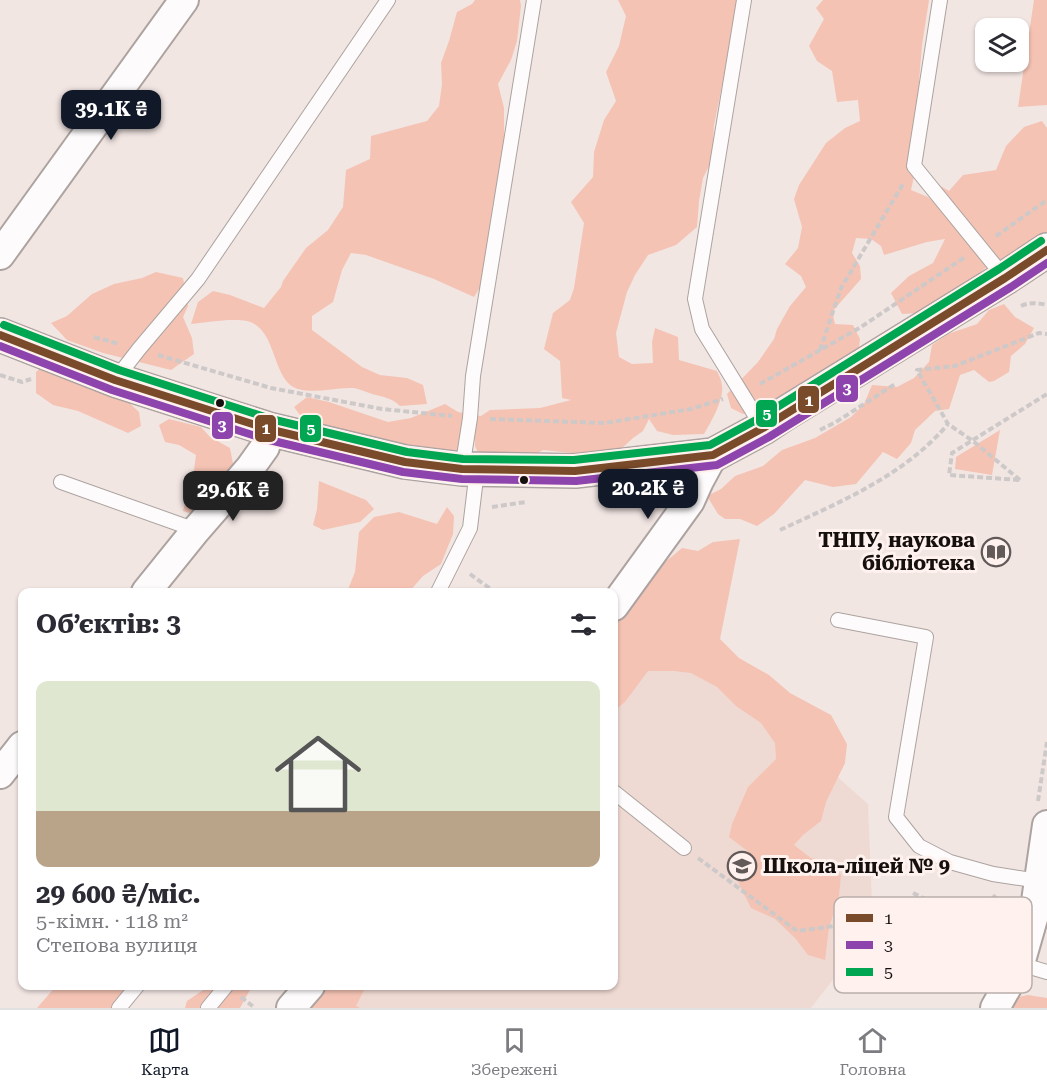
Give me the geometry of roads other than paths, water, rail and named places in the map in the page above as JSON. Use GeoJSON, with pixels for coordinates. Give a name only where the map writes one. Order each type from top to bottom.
{"type":"FeatureCollection","features":[{"type":"Feature","properties":{"kind":"main road"},"geometry":{"type":"LineString","coordinates":[[0,335],[115,380],[268,429],[405,462],[470,470],[575,471],[713,455],[1009,293],[1047,250]]}},
{"type":"Feature","properties":{"kind":"street"},"geometry":{"type":"LineString","coordinates":[[0,255],[184,0]]}},
{"type":"Feature","properties":{"kind":"street"},"geometry":{"type":"LineString","coordinates":[[149,588],[250,468],[265,447],[268,429]]}},
{"type":"Feature","properties":{"kind":"street"},"geometry":{"type":"LineString","coordinates":[[618,600],[690,501],[713,455]]}},
{"type":"Feature","properties":{"kind":"street"},"geometry":{"type":"LineString","coordinates":[[1032,916],[1047,825]]}},
{"type":"Feature","properties":{"kind":"street"},"geometry":{"type":"LineString","coordinates":[[291,1008],[307,990]]}},
{"type":"Feature","properties":{"kind":"street"},"geometry":{"type":"LineString","coordinates":[[995,1008],[1004,993]]}},
{"type":"Feature","properties":{"kind":"lane"},"geometry":{"type":"LineString","coordinates":[[115,380],[198,279],[388,0]]}},
{"type":"Feature","properties":{"kind":"lane"},"geometry":{"type":"LineString","coordinates":[[440,588],[470,528],[472,505],[470,418],[473,376],[534,0]]}},
{"type":"Feature","properties":{"kind":"lane"},"geometry":{"type":"LineString","coordinates":[[744,0],[695,299],[702,328],[763,428]]}},
{"type":"Feature","properties":{"kind":"lane"},"geometry":{"type":"LineString","coordinates":[[940,0],[914,166],[980,247],[1009,293]]}},
{"type":"Feature","properties":{"kind":"lane"},"geometry":{"type":"LineString","coordinates":[[61,482],[196,530]]}},
{"type":"Feature","properties":{"kind":"lane"},"geometry":{"type":"LineString","coordinates":[[838,620],[926,637],[896,817],[919,846],[950,862],[993,874],[1039,881]]}},
{"type":"Feature","properties":{"kind":"lane"},"geometry":{"type":"LineString","coordinates":[[618,795],[684,848]]}},
{"type":"Feature","properties":{"kind":"lane"},"geometry":{"type":"LineString","coordinates":[[1032,968],[1047,972]]}},
{"type":"Feature","properties":{"kind":"lane"},"geometry":{"type":"LineString","coordinates":[[119,1008],[134,990]]}},
{"type":"Feature","properties":{"kind":"lane"},"geometry":{"type":"LineString","coordinates":[[208,1008],[223,990]]}},
{"type":"Feature","properties":{"kind":"place","name":"ТНПУ, наукова бібліотека"},"geometry":{"type":"Point","coordinates":[996,552]}},
{"type":"Feature","properties":{"kind":"place","name":"Школа-ліцей № 9"},"geometry":{"type":"Point","coordinates":[742,866]}}]}
